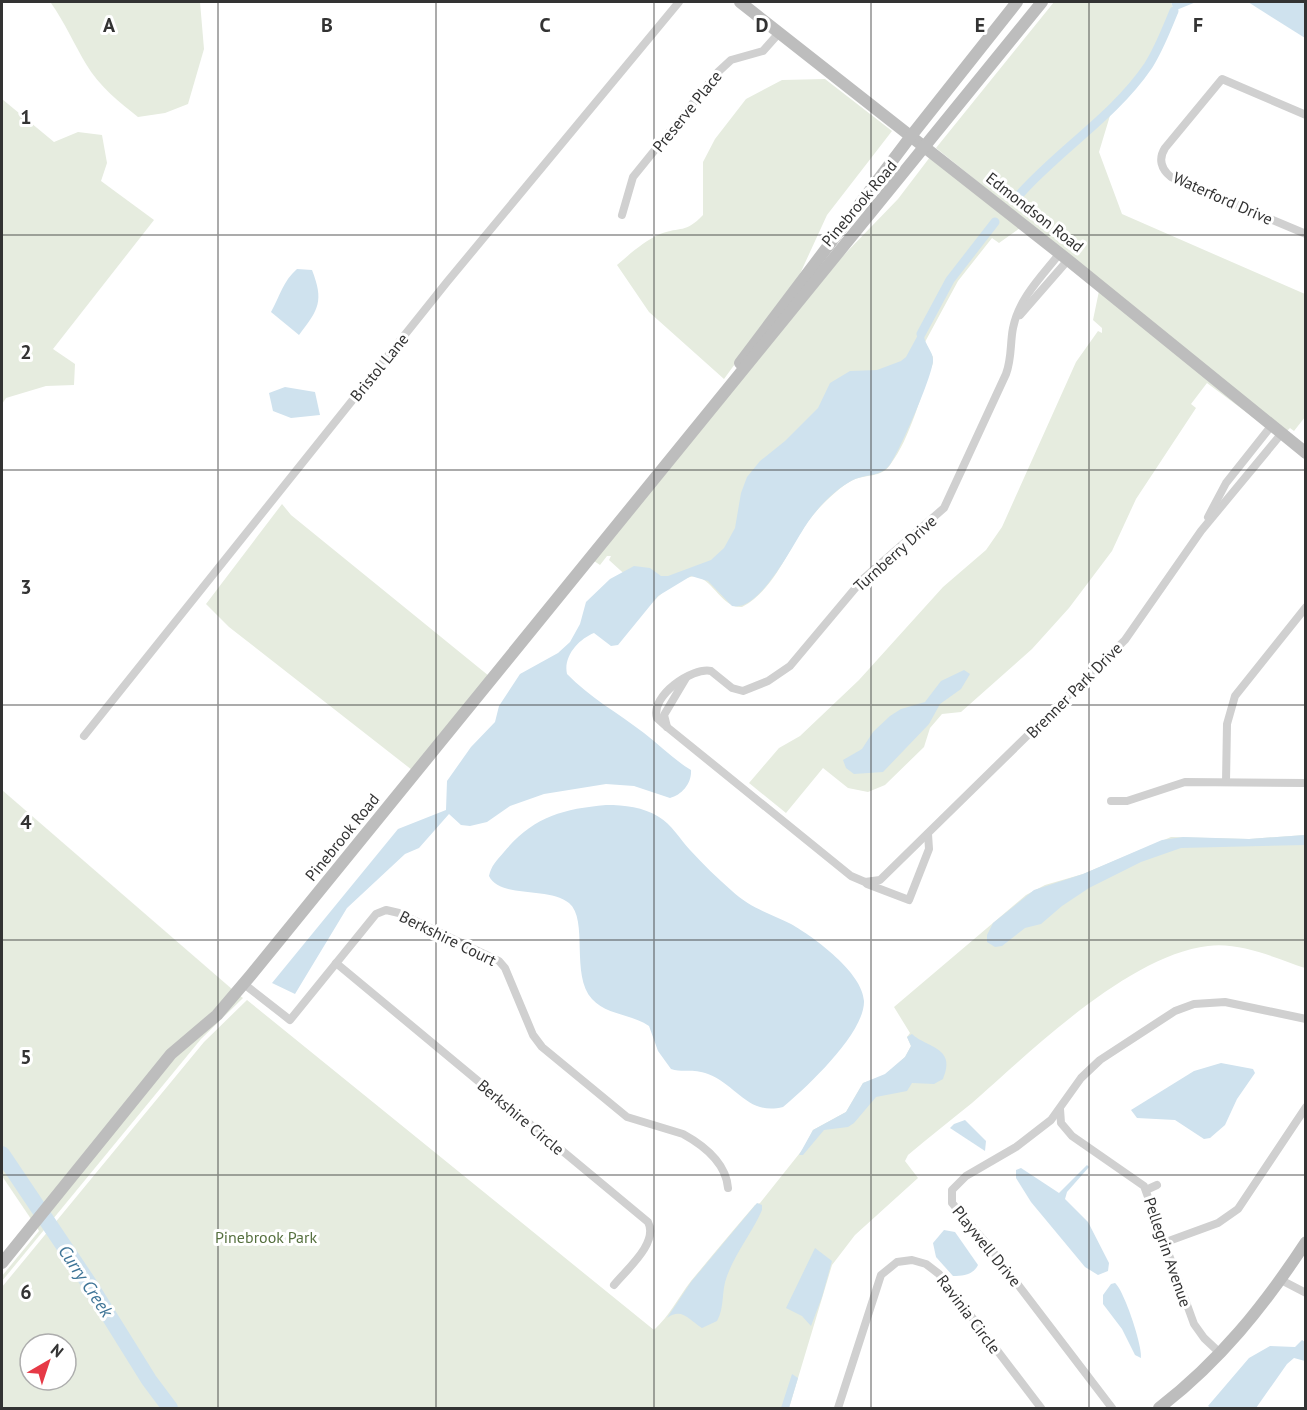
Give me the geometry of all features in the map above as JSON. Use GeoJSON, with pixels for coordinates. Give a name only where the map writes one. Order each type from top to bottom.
{"type":"FeatureCollection","features":[{"type":"Feature","properties":{"kind":"street","name":"Bristol Lane"},"geometry":{"type":"LineString","coordinates":[[84,736],[462,264],[679,2]]}},
{"type":"Feature","properties":{"kind":"street","name":"Edmondson Road"},"geometry":{"type":"LineString","coordinates":[[740,2],[1064,256],[1305,453]]}},
{"type":"Feature","properties":{"kind":"street","name":"Pinebrook Road"},"geometry":{"type":"LineString","coordinates":[[699,424],[746,354],[911,136],[1017,2]]}},
{"type":"Feature","properties":{"kind":"street","name":"Pinebrook Road"},"geometry":{"type":"LineString","coordinates":[[2,1263],[171,1054],[217,1015],[244,984],[1042,2]]}},
{"type":"Feature","properties":{"kind":"street","name":"Preserve Place"},"geometry":{"type":"LineString","coordinates":[[622,215],[633,177],[718,72],[731,60],[763,51],[778,33]]}},
{"type":"Feature","properties":{"kind":"street","name":"Waterford Drive"},"geometry":{"type":"LineString","coordinates":[[1305,115],[1222,79],[1165,148],[1161,161],[1164,170],[1171,177],[1305,234]]}},
{"type":"Feature","properties":{"kind":"street","name":"Turnberry Drive"},"geometry":{"type":"LineString","coordinates":[[861,881],[851,876],[667,727],[657,718],[658,702],[696,671],[707,670],[736,690],[743,691],[777,676],[795,661],[863,579],[938,514],[953,493],[1006,374],[1017,317],[1028,294],[1064,256]]}},
{"type":"Feature","properties":{"kind":"street","name":"Brenner Park Drive"},"geometry":{"type":"LineString","coordinates":[[1202,531],[1226,483],[1277,429]]}},
{"type":"Feature","properties":{"kind":"street","name":"Brenner Park Drive"},"geometry":{"type":"LineString","coordinates":[[861,881],[874,881],[884,877],[1120,645],[1277,429]]}},
{"type":"Feature","properties":{"kind":"street"},"geometry":{"type":"LineString","coordinates":[[1226,782],[1227,724],[1235,696],[1305,607]]}},
{"type":"Feature","properties":{"kind":"street"},"geometry":{"type":"LineString","coordinates":[[1111,801],[1127,801],[1177,783],[1305,783]]}},
{"type":"Feature","properties":{"kind":"street"},"geometry":{"type":"LineString","coordinates":[[861,881],[909,900],[929,849],[928,834]]}},
{"type":"Feature","properties":{"kind":"street","name":"Berkshire Court"},"geometry":{"type":"LineString","coordinates":[[244,984],[290,1020],[374,916],[386,910],[399,913],[494,958],[505,968],[533,1035],[542,1047],[627,1117],[680,1133],[691,1139],[719,1163],[726,1175],[728,1188]]}},
{"type":"Feature","properties":{"kind":"street","name":"Berkshire Circle"},"geometry":{"type":"LineString","coordinates":[[336,963],[648,1222],[651,1235],[647,1244],[614,1285]]}},
{"type":"Feature","properties":{"kind":"street"},"geometry":{"type":"LineString","coordinates":[[1060,1109],[1093,1066],[1165,1016],[1184,1007],[1204,1002],[1238,1003],[1305,1019]]}},
{"type":"Feature","properties":{"kind":"street"},"geometry":{"type":"LineString","coordinates":[[1166,1242],[1218,1223],[1238,1209],[1305,1107]]}},
{"type":"Feature","properties":{"kind":"street","name":"Pellegrin Avenue"},"geometry":{"type":"LineString","coordinates":[[1060,1109],[1061,1123],[1071,1136],[1138,1179],[1146,1190],[1194,1324],[1204,1338],[1221,1354]]}},
{"type":"Feature","properties":{"kind":"street","name":"Playwell Drive"},"geometry":{"type":"LineString","coordinates":[[1060,1109],[1051,1120],[1026,1139],[959,1181],[952,1190],[951,1200],[1112,1408]]}},
{"type":"Feature","properties":{"kind":"street"},"geometry":{"type":"LineString","coordinates":[[1146,1190],[1158,1185]]}},
{"type":"Feature","properties":{"kind":"street"},"geometry":{"type":"LineString","coordinates":[[1159,1408],[1221,1354],[1281,1280],[1305,1242]]}},
{"type":"Feature","properties":{"kind":"street","name":"Ravinia Circle"},"geometry":{"type":"LineString","coordinates":[[838,1408],[877,1280],[893,1264],[912,1260],[926,1263],[939,1274],[1039,1407]]}},
{"type":"Feature","properties":{"kind":"street"},"geometry":{"type":"LineString","coordinates":[[1281,1280],[1305,1293]]}},
{"type":"Feature","properties":{"kind":"green space"},"geometry":{"type":"Polygon","coordinates":[[[43,2],[200,2],[204,49],[188,104],[165,113],[138,117],[97,79],[51,3],[43,2]]]}},
{"type":"Feature","properties":{"kind":"green space"},"geometry":{"type":"Polygon","coordinates":[[[1054,2],[1171,2],[1174,11],[1149,65],[1112,109],[1099,152],[1122,214],[1305,294],[1305,417],[1294,431],[1290,428],[1287,431],[936,148],[1054,2]]]}},
{"type":"Feature","properties":{"kind":"green space"},"geometry":{"type":"Polygon","coordinates":[[[825,79],[892,131],[827,215],[799,276],[724,379],[649,312],[617,265],[654,237],[692,225],[703,215],[703,162],[715,139],[746,99],[782,80],[825,79]]]}},
{"type":"Feature","properties":{"kind":"green space"},"geometry":{"type":"Polygon","coordinates":[[[2,99],[54,142],[78,132],[102,135],[107,163],[101,181],[154,220],[53,349],[75,364],[74,385],[46,386],[6,398],[2,404],[2,99]]]}},
{"type":"Feature","properties":{"kind":"green space"},"geometry":{"type":"Polygon","coordinates":[[[930,157],[1020,228],[999,243],[992,238],[958,281],[925,342],[933,357],[933,363],[904,442],[890,465],[878,474],[853,480],[828,499],[801,532],[766,587],[742,607],[729,603],[703,579],[696,576],[673,585],[654,601],[609,560],[611,556],[607,556],[600,565],[594,561],[841,258],[898,199],[930,157]]]}},
{"type":"Feature","properties":{"kind":"green space"},"geometry":{"type":"Polygon","coordinates":[[[1099,291],[1254,418],[1207,383],[1191,404],[1196,408],[1136,499],[1112,551],[1069,608],[1032,649],[961,712],[942,714],[930,728],[924,747],[885,785],[868,792],[848,788],[823,768],[786,813],[749,783],[779,748],[800,736],[859,680],[943,587],[986,550],[1002,527],[1076,362],[1098,331],[1102,333],[1102,328],[1093,320],[1099,291]]]}},
{"type":"Feature","properties":{"kind":"green space"},"geometry":{"type":"Polygon","coordinates":[[[282,504],[291,515],[489,676],[412,770],[229,627],[206,604],[282,504]]]}},
{"type":"Feature","properties":{"kind":"green space"},"geometry":{"type":"Polygon","coordinates":[[[2,790],[233,990],[31,1219],[2,1176],[2,790]]]}},
{"type":"Feature","properties":{"kind":"green space","name":"Pinebrook Park"},"geometry":{"type":"Polygon","coordinates":[[[1305,835],[1305,968],[1258,952],[1220,945],[1178,953],[1146,967],[1082,1008],[908,1155],[905,1161],[918,1178],[855,1235],[832,1265],[789,1408],[2,1408],[2,1287],[204,1042],[247,1000],[654,1330],[691,1281],[755,1205],[760,1203],[803,1149],[813,1130],[846,1112],[863,1083],[885,1075],[905,1057],[911,1046],[907,1037],[910,1033],[894,1007],[1026,895],[1045,885],[1083,874],[1171,837],[1249,839],[1305,835]]]}},
{"type":"Feature","properties":{"kind":"green space"},"geometry":{"type":"Polygon","coordinates":[[[240,996],[243,998],[201,1039],[2,1281],[2,1276],[39,1231],[37,1227],[175,1057],[240,996]]]}},
{"type":"Feature","properties":{"kind":"water"},"geometry":{"type":"Polygon","coordinates":[[[1171,2],[1196,2],[1174,11],[1171,2]]]}},
{"type":"Feature","properties":{"kind":"water"},"geometry":{"type":"Polygon","coordinates":[[[1248,2],[1305,2],[1305,38],[1248,2]]]}},
{"type":"Feature","properties":{"kind":"water"},"geometry":{"type":"Polygon","coordinates":[[[297,269],[312,270],[318,290],[318,304],[299,335],[271,312],[285,284],[297,269]]]}},
{"type":"Feature","properties":{"kind":"water"},"geometry":{"type":"Polygon","coordinates":[[[919,333],[924,336],[933,361],[915,412],[891,463],[883,471],[851,481],[828,499],[808,522],[775,574],[754,599],[743,605],[732,606],[708,581],[691,576],[658,596],[618,645],[611,646],[594,633],[583,639],[573,649],[567,661],[567,674],[594,698],[691,770],[688,784],[682,791],[670,798],[634,786],[606,784],[544,794],[510,806],[487,822],[470,826],[461,825],[449,814],[419,848],[405,854],[347,908],[295,994],[272,983],[398,829],[446,810],[447,781],[471,747],[495,722],[499,706],[520,674],[558,653],[570,642],[580,624],[586,602],[610,579],[634,566],[650,568],[661,576],[668,576],[711,560],[724,548],[735,528],[741,493],[747,477],[760,461],[785,441],[818,408],[830,383],[850,371],[877,370],[901,361],[906,357],[919,333]]]}},
{"type":"Feature","properties":{"kind":"water"},"geometry":{"type":"Polygon","coordinates":[[[285,387],[315,392],[320,415],[291,418],[273,411],[269,393],[285,387]]]}},
{"type":"Feature","properties":{"kind":"water"},"geometry":{"type":"Polygon","coordinates":[[[964,670],[970,674],[961,689],[940,704],[929,724],[883,772],[854,774],[846,768],[843,760],[862,749],[873,732],[890,716],[901,709],[925,702],[941,681],[964,670]]]}},
{"type":"Feature","properties":{"kind":"water"},"geometry":{"type":"Polygon","coordinates":[[[606,805],[640,809],[663,820],[705,866],[739,897],[760,910],[791,924],[824,947],[847,968],[862,990],[864,1001],[862,1014],[845,1044],[819,1074],[783,1107],[771,1109],[761,1107],[743,1098],[708,1074],[671,1069],[658,1051],[649,1026],[604,1008],[592,999],[582,976],[578,922],[575,911],[569,903],[549,895],[503,888],[489,876],[493,866],[504,852],[526,830],[537,823],[562,812],[606,805]]]}},
{"type":"Feature","properties":{"kind":"water"},"geometry":{"type":"Polygon","coordinates":[[[1305,835],[1305,845],[1181,848],[1141,862],[1089,888],[1041,924],[1025,928],[1002,946],[995,947],[987,942],[987,935],[993,923],[1034,890],[1083,874],[1162,840],[1183,837],[1249,839],[1305,835]]]}},
{"type":"Feature","properties":{"kind":"water"},"geometry":{"type":"Polygon","coordinates":[[[912,1034],[943,1054],[946,1068],[943,1079],[934,1084],[912,1083],[907,1091],[876,1097],[854,1123],[848,1127],[824,1130],[803,1155],[799,1155],[813,1130],[846,1112],[863,1083],[885,1074],[905,1057],[911,1046],[907,1037],[912,1034]]]}},
{"type":"Feature","properties":{"kind":"water"},"geometry":{"type":"Polygon","coordinates":[[[1221,1063],[1253,1069],[1255,1073],[1237,1099],[1225,1125],[1210,1138],[1204,1139],[1175,1120],[1137,1118],[1131,1110],[1194,1071],[1221,1063]]]}},
{"type":"Feature","properties":{"kind":"water"},"geometry":{"type":"Polygon","coordinates":[[[965,1120],[986,1141],[985,1151],[950,1128],[965,1120]]]}},
{"type":"Feature","properties":{"kind":"water"},"geometry":{"type":"Polygon","coordinates":[[[1087,1165],[1089,1167],[1067,1192],[1065,1199],[1088,1222],[1109,1263],[1108,1271],[1098,1275],[1085,1267],[1031,1202],[1016,1178],[1016,1170],[1021,1168],[1059,1193],[1087,1165]]]}},
{"type":"Feature","properties":{"kind":"water"},"geometry":{"type":"Polygon","coordinates":[[[757,1203],[762,1205],[762,1210],[727,1276],[717,1321],[702,1328],[681,1314],[667,1318],[691,1282],[757,1203]]]}},
{"type":"Feature","properties":{"kind":"water"},"geometry":{"type":"Polygon","coordinates":[[[944,1230],[955,1232],[978,1265],[971,1273],[953,1276],[936,1257],[933,1243],[944,1230]]]}},
{"type":"Feature","properties":{"kind":"water"},"geometry":{"type":"Polygon","coordinates":[[[815,1248],[832,1261],[811,1326],[802,1316],[786,1308],[815,1248]]]}},
{"type":"Feature","properties":{"kind":"water"},"geometry":{"type":"Polygon","coordinates":[[[1115,1283],[1132,1319],[1141,1358],[1135,1355],[1122,1329],[1103,1304],[1103,1295],[1111,1284],[1115,1283]]]}},
{"type":"Feature","properties":{"kind":"water"},"geometry":{"type":"Polygon","coordinates":[[[1302,1340],[1305,1342],[1305,1361],[1294,1358],[1287,1364],[1256,1408],[1211,1408],[1208,1406],[1249,1358],[1270,1346],[1295,1347],[1302,1340]]]}},
{"type":"Feature","properties":{"kind":"water"},"geometry":{"type":"Polygon","coordinates":[[[792,1374],[798,1378],[789,1408],[781,1408],[792,1374]]]}},
{"type":"Feature","properties":{"kind":"waterway"},"geometry":{"type":"LineString","coordinates":[[1020,194],[1103,117],[1134,84],[1156,53],[1174,11]]}},
{"type":"Feature","properties":{"kind":"waterway"},"geometry":{"type":"LineString","coordinates":[[921,334],[950,280],[995,222]]}},
{"type":"Feature","properties":{"kind":"waterway","name":"Curry Creek"},"geometry":{"type":"LineString","coordinates":[[2,1154],[88,1282],[149,1380],[170,1408]]}}]}
